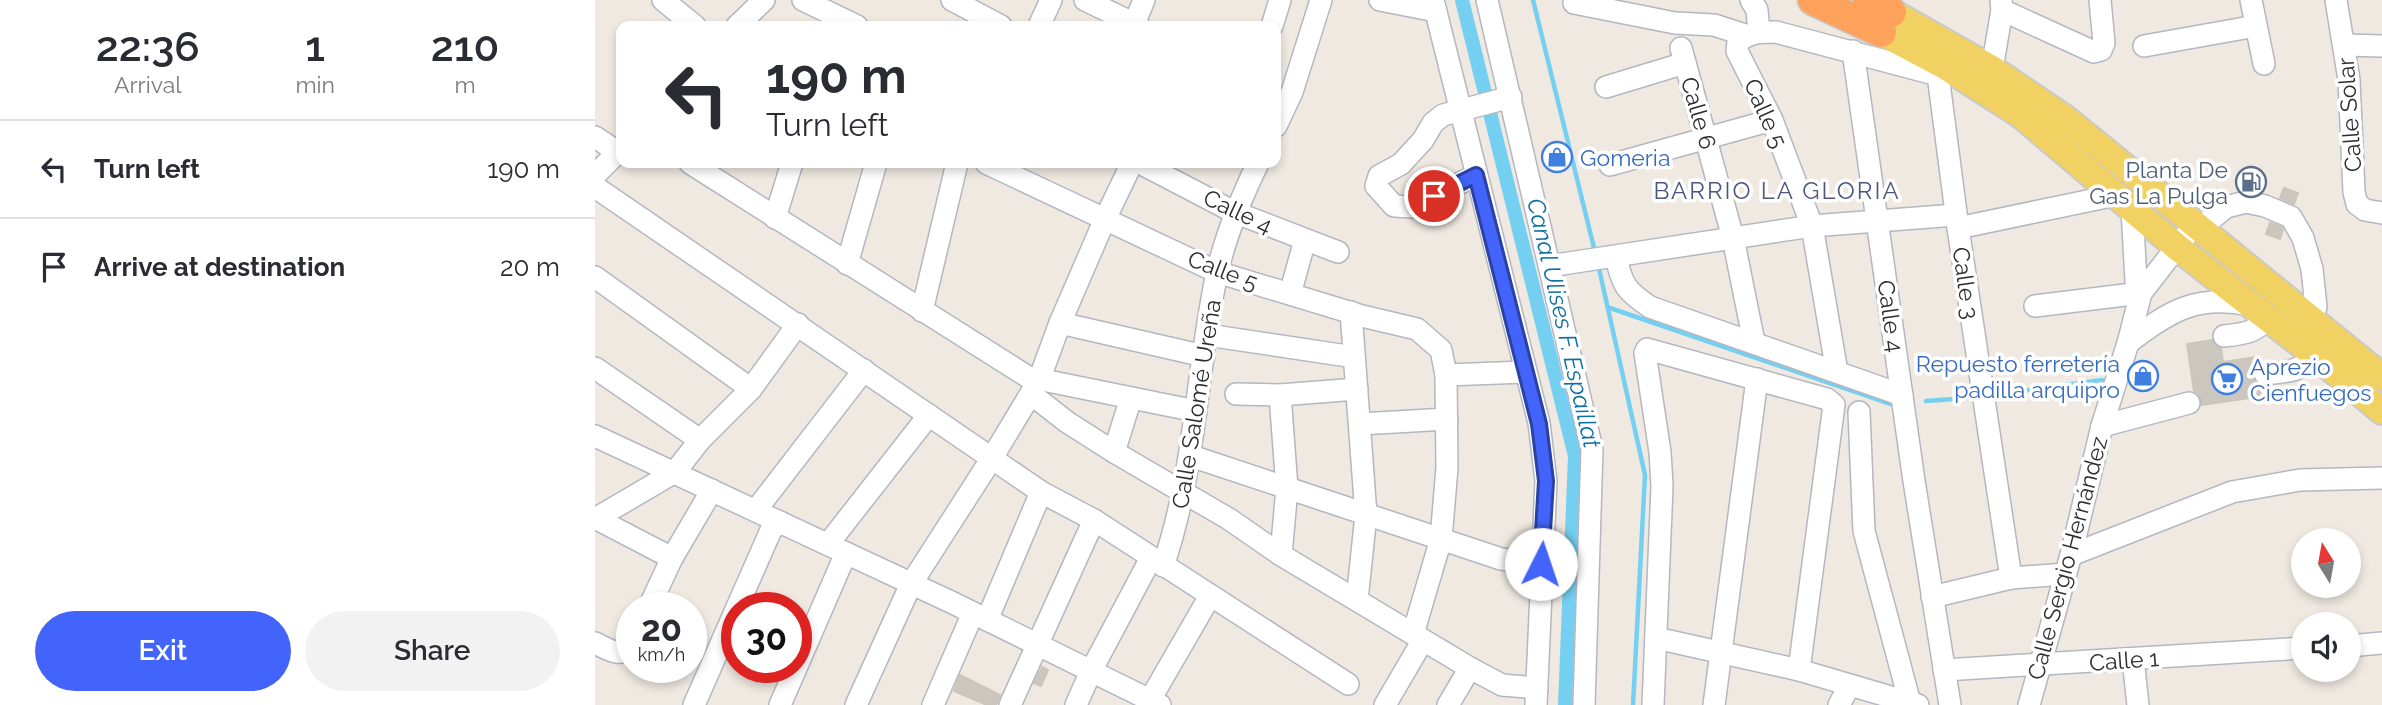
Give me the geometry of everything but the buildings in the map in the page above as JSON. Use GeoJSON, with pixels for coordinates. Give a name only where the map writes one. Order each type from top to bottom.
{"type":"FeatureCollection","features":[{"type":"Feature","properties":{"kind":"highway"},"geometry":{"type":"LineString","coordinates":[[1813,0],[1884,11]]}},
{"type":"Feature","properties":{"kind":"main road"},"geometry":{"type":"LineString","coordinates":[[1884,11],[1937,37],[1992,69],[2067,120],[2382,377]]}},
{"type":"Feature","properties":{"kind":"main road"},"geometry":{"type":"LineString","coordinates":[[1884,11],[1942,70],[2020,114],[2177,247],[2382,411]]}},
{"type":"Feature","properties":{"kind":"street"},"geometry":{"type":"LineString","coordinates":[[663,0],[689,21]]}},
{"type":"Feature","properties":{"kind":"street"},"geometry":{"type":"LineString","coordinates":[[742,21],[764,0]]}},
{"type":"Feature","properties":{"kind":"street"},"geometry":{"type":"LineString","coordinates":[[803,0],[847,21]]}},
{"type":"Feature","properties":{"kind":"street"},"geometry":{"type":"LineString","coordinates":[[952,0],[992,21]]}},
{"type":"Feature","properties":{"kind":"street"},"geometry":{"type":"LineString","coordinates":[[1041,21],[1051,0]]}},
{"type":"Feature","properties":{"kind":"street"},"geometry":{"type":"LineString","coordinates":[[1085,0],[1129,21]]}},
{"type":"Feature","properties":{"kind":"street"},"geometry":{"type":"LineString","coordinates":[[1138,21],[1144,0]]}},
{"type":"Feature","properties":{"kind":"street"},"geometry":{"type":"LineString","coordinates":[[1274,21],[1280,0]]}},
{"type":"Feature","properties":{"kind":"street"},"geometry":{"type":"LineString","coordinates":[[1281,115],[1292,92],[1321,0]]}},
{"type":"Feature","properties":{"kind":"street"},"geometry":{"type":"LineString","coordinates":[[698,168],[1028,377],[1035,387],[1114,452],[1229,519],[1281,555],[1470,668],[1502,685],[1537,696],[1546,481],[1539,424],[1476,175],[1464,110],[1434,6],[1380,0]]}},
{"type":"Feature","properties":{"kind":"street"},"geometry":{"type":"LineString","coordinates":[[1487,0],[1505,99],[1549,266],[1592,456],[1584,705]]}},
{"type":"Feature","properties":{"kind":"street"},"geometry":{"type":"LineString","coordinates":[[1751,0],[1757,10],[1752,33]]}},
{"type":"Feature","properties":{"kind":"street"},"geometry":{"type":"LineString","coordinates":[[1992,69],[2001,5],[2087,51],[2094,52],[2101,50],[2104,43],[2099,0]]}},
{"type":"Feature","properties":{"kind":"street"},"geometry":{"type":"LineString","coordinates":[[2252,0],[2264,64]]}},
{"type":"Feature","properties":{"kind":"street","name":"Calle Solar"},"geometry":{"type":"LineString","coordinates":[[2336,0],[2349,80],[2354,192],[2357,204],[2365,210],[2382,213]]}},
{"type":"Feature","properties":{"kind":"street"},"geometry":{"type":"LineString","coordinates":[[1574,3],[1675,23],[1714,25],[1752,33],[1776,32],[1942,70]]}},
{"type":"Feature","properties":{"kind":"street"},"geometry":{"type":"LineString","coordinates":[[2144,46],[2256,26]]}},
{"type":"Feature","properties":{"kind":"street","name":"Calle 5"},"geometry":{"type":"LineString","coordinates":[[1752,33],[1738,42],[1737,51],[1772,120],[1812,226],[1837,372]]}},
{"type":"Feature","properties":{"kind":"street"},"geometry":{"type":"LineString","coordinates":[[2344,45],[2382,46]]}},
{"type":"Feature","properties":{"kind":"street","name":"Calle 4"},"geometry":{"type":"LineString","coordinates":[[1853,51],[1902,396],[1950,705]]}},
{"type":"Feature","properties":{"kind":"street","name":"Calle 6"},"geometry":{"type":"LineString","coordinates":[[1606,87],[1683,55],[1733,238],[1754,342]]}},
{"type":"Feature","properties":{"kind":"street","name":"Calle 3"},"geometry":{"type":"LineString","coordinates":[[1942,70],[1957,221],[2011,578]]}},
{"type":"Feature","properties":{"kind":"street"},"geometry":{"type":"LineString","coordinates":[[1476,175],[1413,207],[1394,206],[1376,186],[1379,176],[1401,164],[1443,115],[1505,99]]}},
{"type":"Feature","properties":{"kind":"street"},"geometry":{"type":"LineString","coordinates":[[1610,165],[1772,120]]}},
{"type":"Feature","properties":{"kind":"street"},"geometry":{"type":"LineString","coordinates":[[595,137],[616,148]]}},
{"type":"Feature","properties":{"kind":"street"},"geometry":{"type":"LineString","coordinates":[[595,175],[616,154]]}},
{"type":"Feature","properties":{"kind":"street"},"geometry":{"type":"LineString","coordinates":[[775,218],[790,168]]}},
{"type":"Feature","properties":{"kind":"street"},"geometry":{"type":"LineString","coordinates":[[847,264],[875,168]]}},
{"type":"Feature","properties":{"kind":"street"},"geometry":{"type":"LineString","coordinates":[[922,311],[956,168]]}},
{"type":"Feature","properties":{"kind":"street","name":"Calle 5"},"geometry":{"type":"LineString","coordinates":[[997,168],[1217,272],[1351,312],[1417,328],[1441,350],[1446,375],[1447,419],[1447,468],[1441,539],[1418,637],[1385,705]]}},
{"type":"Feature","properties":{"kind":"street"},"geometry":{"type":"LineString","coordinates":[[856,705],[911,584],[1035,387],[1060,323],[1130,168]]}},
{"type":"Feature","properties":{"kind":"street","name":"Calle 4"},"geometry":{"type":"LineString","coordinates":[[1150,168],[1234,212],[1339,252]]}},
{"type":"Feature","properties":{"kind":"street","name":"Calle Salomé Ureña"},"geometry":{"type":"LineString","coordinates":[[1076,705],[1091,671],[1175,532],[1191,456],[1217,272],[1234,212],[1256,168]]}},
{"type":"Feature","properties":{"kind":"street"},"geometry":{"type":"LineString","coordinates":[[595,187],[1041,492],[1094,520],[1348,684]]}},
{"type":"Feature","properties":{"kind":"street"},"geometry":{"type":"LineString","coordinates":[[1549,266],[1812,226],[1878,221],[1957,221],[2124,202],[2136,281],[2141,293],[2035,306]]}},
{"type":"Feature","properties":{"kind":"street","name":"Calle Sergio Hernández"},"geometry":{"type":"LineString","coordinates":[[2029,705],[2102,426],[2141,293],[2177,247],[2197,227],[2226,207],[2246,202],[2265,206],[2291,217],[2303,238],[2312,269],[2316,307],[2309,317]]}},
{"type":"Feature","properties":{"kind":"street"},"geometry":{"type":"LineString","coordinates":[[1290,294],[1305,240]]}},
{"type":"Feature","properties":{"kind":"street"},"geometry":{"type":"LineString","coordinates":[[1602,258],[1620,276],[1631,293],[1650,307],[1902,396]]}},
{"type":"Feature","properties":{"kind":"street"},"geometry":{"type":"LineString","coordinates":[[595,277],[751,389]]}},
{"type":"Feature","properties":{"kind":"street"},"geometry":{"type":"LineString","coordinates":[[2128,344],[2156,321],[2181,308],[2202,302],[2228,300],[2260,312],[2252,333],[2224,336]]}},
{"type":"Feature","properties":{"kind":"street"},"geometry":{"type":"LineString","coordinates":[[1351,312],[1366,515],[1357,600]]}},
{"type":"Feature","properties":{"kind":"street"},"geometry":{"type":"LineString","coordinates":[[1060,323],[1205,346],[1355,357]]}},
{"type":"Feature","properties":{"kind":"street"},"geometry":{"type":"LineString","coordinates":[[595,518],[675,472],[700,440],[751,389],[798,324]]}},
{"type":"Feature","properties":{"kind":"street"},"geometry":{"type":"LineString","coordinates":[[1653,705],[1661,462],[1645,351],[1649,349],[1831,400],[1835,406],[1799,670]]}},
{"type":"Feature","properties":{"kind":"street"},"geometry":{"type":"LineString","coordinates":[[2265,374],[2297,370],[2304,367],[2315,355]]}},
{"type":"Feature","properties":{"kind":"street"},"geometry":{"type":"LineString","coordinates":[[595,368],[700,440]]}},
{"type":"Feature","properties":{"kind":"street"},"geometry":{"type":"LineString","coordinates":[[756,510],[863,370]]}},
{"type":"Feature","properties":{"kind":"street"},"geometry":{"type":"LineString","coordinates":[[1446,375],[1525,372]]}},
{"type":"Feature","properties":{"kind":"street"},"geometry":{"type":"LineString","coordinates":[[1714,705],[1757,379]]}},
{"type":"Feature","properties":{"kind":"street"},"geometry":{"type":"LineString","coordinates":[[1035,387],[1131,398],[1196,411]]}},
{"type":"Feature","properties":{"kind":"street"},"geometry":{"type":"LineString","coordinates":[[1236,394],[1280,395],[1357,389]]}},
{"type":"Feature","properties":{"kind":"street"},"geometry":{"type":"LineString","coordinates":[[1280,395],[1287,488],[1281,555]]}},
{"type":"Feature","properties":{"kind":"street"},"geometry":{"type":"LineString","coordinates":[[1114,452],[1131,398]]}},
{"type":"Feature","properties":{"kind":"street"},"geometry":{"type":"LineString","coordinates":[[2102,426],[2189,403]]}},
{"type":"Feature","properties":{"kind":"street"},"geometry":{"type":"LineString","coordinates":[[1656,638],[1799,670],[1844,696],[1914,704],[1864,531],[1860,412]]}},
{"type":"Feature","properties":{"kind":"street"},"geometry":{"type":"LineString","coordinates":[[780,705],[837,549],[929,415]]}},
{"type":"Feature","properties":{"kind":"street"},"geometry":{"type":"LineString","coordinates":[[1360,424],[1447,419]]}},
{"type":"Feature","properties":{"kind":"street"},"geometry":{"type":"LineString","coordinates":[[595,436],[980,617],[1152,703],[1210,596]]}},
{"type":"Feature","properties":{"kind":"street"},"geometry":{"type":"LineString","coordinates":[[1191,456],[1501,559],[1541,564]]}},
{"type":"Feature","properties":{"kind":"street"},"geometry":{"type":"LineString","coordinates":[[1932,597],[2068,564],[2232,492],[2300,480],[2382,478]]}},
{"type":"Feature","properties":{"kind":"street"},"geometry":{"type":"LineString","coordinates":[[656,592],[672,558],[712,489]]}},
{"type":"Feature","properties":{"kind":"street"},"geometry":{"type":"LineString","coordinates":[[933,705],[980,617],[1041,492]]}},
{"type":"Feature","properties":{"kind":"street"},"geometry":{"type":"LineString","coordinates":[[595,518],[672,558]]}},
{"type":"Feature","properties":{"kind":"street"},"geometry":{"type":"LineString","coordinates":[[1010,705],[1094,520]]}},
{"type":"Feature","properties":{"kind":"street"},"geometry":{"type":"LineString","coordinates":[[694,705],[771,530],[780,522]]}},
{"type":"Feature","properties":{"kind":"street"},"geometry":{"type":"LineString","coordinates":[[595,643],[616,652]]}},
{"type":"Feature","properties":{"kind":"street"},"geometry":{"type":"LineString","coordinates":[[2361,645],[2382,643]]}},
{"type":"Feature","properties":{"kind":"street","name":"Calle 1"},"geometry":{"type":"LineString","coordinates":[[1944,670],[2291,649]]}},
{"type":"Feature","properties":{"kind":"street"},"geometry":{"type":"LineString","coordinates":[[2133,659],[2138,705]]}},
{"type":"Feature","properties":{"kind":"street"},"geometry":{"type":"LineString","coordinates":[[1448,705],[1470,668]]}},
{"type":"Feature","properties":{"kind":"waterway","name":"Canal Ulises F. Espaillat"},"geometry":{"type":"LineString","coordinates":[[1462,0],[1575,456],[1565,705]]}},
{"type":"Feature","properties":{"kind":"waterway"},"geometry":{"type":"LineString","coordinates":[[1533,0],[1595,252]]}},
{"type":"Feature","properties":{"kind":"waterway"},"geometry":{"type":"LineString","coordinates":[[1598,264],[1645,475],[1633,705]]}},
{"type":"Feature","properties":{"kind":"waterway"},"geometry":{"type":"LineString","coordinates":[[1610,308],[1891,404]]}},
{"type":"Feature","properties":{"kind":"waterway"},"geometry":{"type":"LineString","coordinates":[[1998,394],[2102,380]]}},
{"type":"Feature","properties":{"kind":"waterway"},"geometry":{"type":"LineString","coordinates":[[1926,401],[1968,398]]}},
{"type":"Feature","properties":{"kind":"place","name":"Gomeria"},"geometry":{"type":"Point","coordinates":[1557,157]}},
{"type":"Feature","properties":{"kind":"place","name":"Planta De Gas La Pulga"},"geometry":{"type":"Point","coordinates":[2251,182]}},
{"type":"Feature","properties":{"kind":"place","name":"Repuesto ferretería padilla arquipro"},"geometry":{"type":"Point","coordinates":[2143,376]}},
{"type":"Feature","properties":{"kind":"place","name":"Aprezio Cienfuegos"},"geometry":{"type":"Point","coordinates":[2227,379]}},
{"type":"Feature","properties":{"kind":"district","name":"BARRIO LA GLORIA"},"geometry":{"type":"Point","coordinates":[1777,190]}},
{"type":"Feature","properties":{"kind":"route"},"geometry":{"type":"LineString","coordinates":[[1434,196],[1476,175],[1539,424],[1546,481],[1541,564]]}}]}
